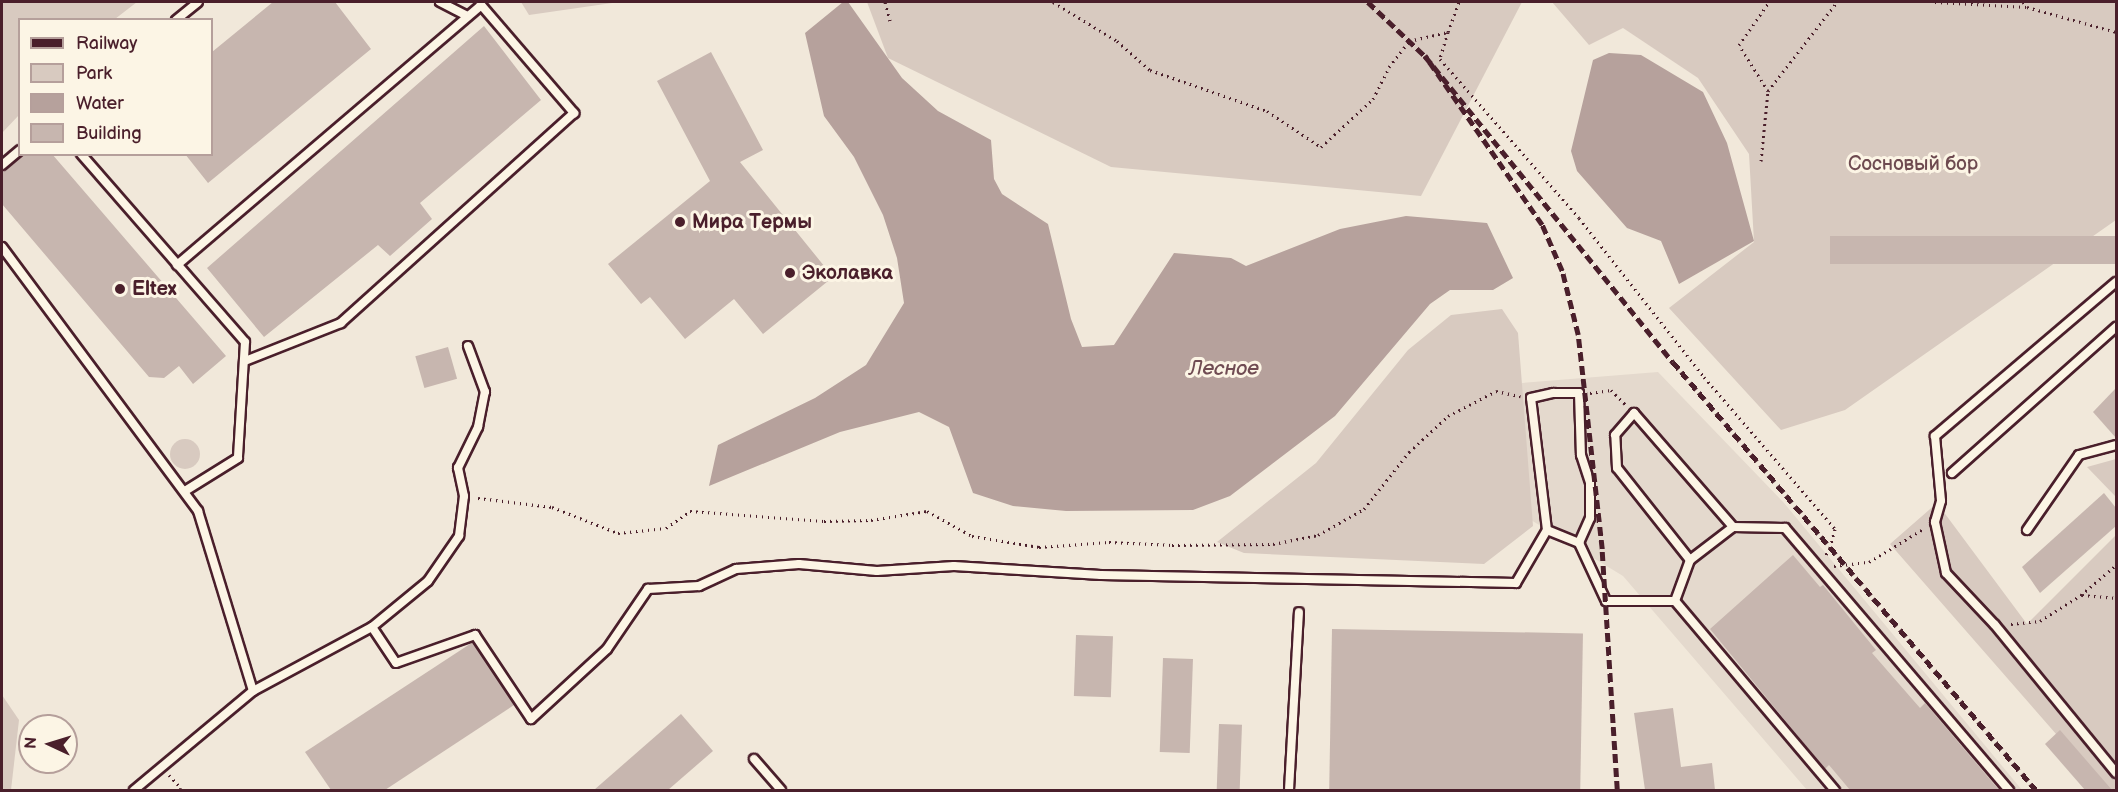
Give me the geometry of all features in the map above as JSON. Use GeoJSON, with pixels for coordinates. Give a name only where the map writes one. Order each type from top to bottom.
{"type":"FeatureCollection","features":[{"type":"Feature","properties":{"kind":"lane"},"geometry":{"type":"LineString","coordinates":[[178,18],[198,2]]}},
{"type":"Feature","properties":{"kind":"lane"},"geometry":{"type":"LineString","coordinates":[[440,2],[468,16]]}},
{"type":"Feature","properties":{"kind":"lane"},"geometry":{"type":"LineString","coordinates":[[177,265],[482,5],[574,113],[341,323],[245,361]]}},
{"type":"Feature","properties":{"kind":"lane"},"geometry":{"type":"LineString","coordinates":[[2,165],[18,152]]}},
{"type":"Feature","properties":{"kind":"lane"},"geometry":{"type":"LineString","coordinates":[[83,156],[245,342],[238,458],[185,491]]}},
{"type":"Feature","properties":{"kind":"lane"},"geometry":{"type":"LineString","coordinates":[[2,247],[185,491],[198,512],[253,691]]}},
{"type":"Feature","properties":{"kind":"lane"},"geometry":{"type":"LineString","coordinates":[[2116,282],[1935,436],[1941,501],[1935,522],[1946,573],[1995,625],[2116,773]]}},
{"type":"Feature","properties":{"kind":"lane"},"geometry":{"type":"LineString","coordinates":[[1952,472],[2116,327]]}},
{"type":"Feature","properties":{"kind":"lane"},"geometry":{"type":"LineString","coordinates":[[134,790],[253,691],[372,627],[428,581],[459,536],[464,496],[458,468],[478,427],[485,392],[468,346]]}},
{"type":"Feature","properties":{"kind":"lane"},"geometry":{"type":"LineString","coordinates":[[372,627],[396,663],[474,635],[531,719],[608,649],[648,589],[699,586],[736,569],[799,564],[877,571],[954,566],[1101,575],[1516,583],[1547,530],[1531,398],[1553,393],[1579,393],[1581,455],[1590,482],[1590,518],[1579,543]]}},
{"type":"Feature","properties":{"kind":"lane"},"geometry":{"type":"LineString","coordinates":[[1690,560],[1617,468],[1615,435],[1634,413],[1733,527]]}},
{"type":"Feature","properties":{"kind":"lane"},"geometry":{"type":"LineString","coordinates":[[2027,530],[2079,455],[2116,445]]}},
{"type":"Feature","properties":{"kind":"lane"},"geometry":{"type":"LineString","coordinates":[[1675,602],[1690,560],[1733,527],[1785,528],[2009,790]]}},
{"type":"Feature","properties":{"kind":"lane"},"geometry":{"type":"LineString","coordinates":[[1547,530],[1579,543],[1606,601],[1675,602],[1835,790]]}},
{"type":"Feature","properties":{"kind":"lane"},"geometry":{"type":"LineString","coordinates":[[1289,790],[1299,612]]}},
{"type":"Feature","properties":{"kind":"lane"},"geometry":{"type":"LineString","coordinates":[[754,759],[781,790]]}},
{"type":"Feature","properties":{"kind":"path"},"geometry":{"type":"LineString","coordinates":[[885,2],[891,24]]}},
{"type":"Feature","properties":{"kind":"path"},"geometry":{"type":"LineString","coordinates":[[1053,2],[1117,41],[1150,70],[1267,111],[1321,147],[1373,99],[1389,67],[1409,41],[1448,32]]}},
{"type":"Feature","properties":{"kind":"path"},"geometry":{"type":"LineString","coordinates":[[1459,2],[1440,59],[1579,218],[1704,377],[1835,529],[1830,548],[1818,568]]}},
{"type":"Feature","properties":{"kind":"path"},"geometry":{"type":"LineString","coordinates":[[1768,91],[1738,45],[1769,2]]}},
{"type":"Feature","properties":{"kind":"path"},"geometry":{"type":"LineString","coordinates":[[1761,161],[1768,91],[1837,2]]}},
{"type":"Feature","properties":{"kind":"path"},"geometry":{"type":"LineString","coordinates":[[1935,2],[2027,7],[2116,32]]}},
{"type":"Feature","properties":{"kind":"path"},"geometry":{"type":"LineString","coordinates":[[2024,2],[2027,7]]}},
{"type":"Feature","properties":{"kind":"path"},"geometry":{"type":"LineString","coordinates":[[1579,393],[1611,390],[1634,413]]}},
{"type":"Feature","properties":{"kind":"path"},"geometry":{"type":"LineString","coordinates":[[464,496],[552,507],[618,533],[666,528],[690,511],[824,521],[870,520],[927,511],[972,536],[1039,547],[1109,542],[1181,545],[1273,544],[1318,535],[1364,509],[1409,452],[1448,416],[1496,391],[1531,398]]}},
{"type":"Feature","properties":{"kind":"path"},"geometry":{"type":"LineString","coordinates":[[1818,568],[1869,562],[1935,522]]}},
{"type":"Feature","properties":{"kind":"path"},"geometry":{"type":"LineString","coordinates":[[1995,625],[2040,621],[2081,595],[2116,565]]}},
{"type":"Feature","properties":{"kind":"path"},"geometry":{"type":"LineString","coordinates":[[2081,595],[2116,598]]}},
{"type":"Feature","properties":{"kind":"path"},"geometry":{"type":"LineString","coordinates":[[162,767],[181,788],[180,790]]}},
{"type":"Feature","properties":{"kind":"shaded area"},"geometry":{"type":"Polygon","coordinates":[[[1658,372],[1784,503],[2022,790],[1807,790],[1623,576],[1516,511],[1522,383],[1658,372]]]}},
{"type":"Feature","properties":{"kind":"green space"},"geometry":{"type":"Polygon","coordinates":[[[2,2],[137,2],[116,18],[18,18],[18,116],[2,133],[2,2]]]}},
{"type":"Feature","properties":{"kind":"green space"},"geometry":{"type":"Polygon","coordinates":[[[521,2],[619,2],[529,15],[521,2]]]}},
{"type":"Feature","properties":{"kind":"green space"},"geometry":{"type":"Polygon","coordinates":[[[867,2],[1522,2],[1421,196],[1111,167],[888,58],[867,2]]]}},
{"type":"Feature","properties":{"kind":"green space","name":"Сосновый бор"},"geometry":{"type":"Polygon","coordinates":[[[1552,2],[2116,2],[2116,220],[1845,410],[1781,430],[1669,308],[1754,242],[1749,154],[1698,78],[1623,28],[1589,45],[1552,2]]]}},
{"type":"Feature","properties":{"kind":"green space"},"geometry":{"type":"Polygon","coordinates":[[[1502,309],[1518,333],[1533,526],[1484,564],[1244,553],[1217,542],[1316,463],[1408,350],[1451,315],[1502,309]]]}},
{"type":"Feature","properties":{"kind":"green space"},"geometry":{"type":"Polygon","coordinates":[[[185,439],[195,444],[200,454],[195,464],[185,469],[175,464],[170,454],[175,444],[185,439]]]}},
{"type":"Feature","properties":{"kind":"green space"},"geometry":{"type":"Polygon","coordinates":[[[2116,459],[2116,497],[2087,467],[2116,459]]]}},
{"type":"Feature","properties":{"kind":"green space"},"geometry":{"type":"Polygon","coordinates":[[[1937,503],[2027,624],[2116,535],[2116,790],[2105,790],[1890,544],[1937,503]]]}},
{"type":"Feature","properties":{"kind":"green space"},"geometry":{"type":"Polygon","coordinates":[[[2,695],[18,719],[18,729],[11,790],[2,790],[2,695]]]}},
{"type":"Feature","properties":{"kind":"water","name":"Лесное"},"geometry":{"type":"Polygon","coordinates":[[[843,2],[848,2],[902,78],[938,111],[991,140],[994,179],[1002,194],[1048,224],[1071,319],[1082,347],[1114,345],[1174,253],[1231,258],[1246,266],[1340,229],[1406,216],[1487,223],[1513,278],[1493,290],[1450,290],[1430,304],[1335,416],[1230,496],[1193,510],[1066,511],[1013,506],[973,493],[949,427],[919,412],[840,432],[709,486],[718,445],[815,398],[866,365],[904,303],[897,258],[883,215],[854,157],[824,116],[805,33],[843,2]]]}},
{"type":"Feature","properties":{"kind":"water"},"geometry":{"type":"Polygon","coordinates":[[[1609,53],[1641,55],[1703,92],[1727,143],[1754,241],[1679,284],[1661,241],[1627,228],[1577,171],[1571,151],[1593,60],[1609,53]]]}},
{"type":"Feature","properties":{"kind":"building"},"geometry":{"type":"Polygon","coordinates":[[[273,2],[335,2],[371,49],[208,183],[187,156],[213,156],[213,51],[273,2]]]}},
{"type":"Feature","properties":{"kind":"building"},"geometry":{"type":"Polygon","coordinates":[[[484,26],[541,100],[420,203],[432,219],[390,256],[378,245],[264,337],[207,268],[484,26]]]}},
{"type":"Feature","properties":{"kind":"building"},"geometry":{"type":"Polygon","coordinates":[[[711,52],[763,150],[740,162],[833,277],[763,334],[734,299],[685,339],[650,297],[641,304],[608,264],[710,181],[657,81],[711,52]]]}},
{"type":"Feature","properties":{"kind":"building","name":"Eltex"},"geometry":{"type":"Polygon","coordinates":[[[23,156],[54,156],[226,356],[193,384],[179,366],[164,378],[149,377],[2,204],[2,173],[23,156]]]}},
{"type":"Feature","properties":{"kind":"building"},"geometry":{"type":"Polygon","coordinates":[[[1830,236],[2116,236],[2116,264],[1830,264],[1830,236]]]}},
{"type":"Feature","properties":{"kind":"building"},"geometry":{"type":"Polygon","coordinates":[[[448,347],[457,379],[424,388],[415,356],[448,347]]]}},
{"type":"Feature","properties":{"kind":"building"},"geometry":{"type":"Polygon","coordinates":[[[2116,388],[2116,438],[2093,412],[2116,388]]]}},
{"type":"Feature","properties":{"kind":"building"},"geometry":{"type":"Polygon","coordinates":[[[2104,493],[2116,508],[2116,526],[2040,593],[2022,567],[2104,493]]]}},
{"type":"Feature","properties":{"kind":"building"},"geometry":{"type":"Polygon","coordinates":[[[1793,555],[1820,587],[1823,585],[1876,650],[1872,653],[1920,708],[1925,703],[1999,790],[1850,790],[1829,765],[1825,769],[1710,629],[1793,555]]]}},
{"type":"Feature","properties":{"kind":"building"},"geometry":{"type":"Polygon","coordinates":[[[1332,629],[1583,633],[1580,790],[1329,790],[1332,629]]]}},
{"type":"Feature","properties":{"kind":"building"},"geometry":{"type":"Polygon","coordinates":[[[1076,635],[1113,636],[1111,697],[1074,696],[1076,635]]]}},
{"type":"Feature","properties":{"kind":"building"},"geometry":{"type":"Polygon","coordinates":[[[473,642],[514,705],[385,790],[331,790],[305,752],[473,642]]]}},
{"type":"Feature","properties":{"kind":"building"},"geometry":{"type":"Polygon","coordinates":[[[1163,658],[1193,659],[1190,753],[1160,752],[1163,658]]]}},
{"type":"Feature","properties":{"kind":"building"},"geometry":{"type":"Polygon","coordinates":[[[1673,708],[1681,767],[1712,763],[1715,790],[1645,790],[1634,713],[1673,708]]]}},
{"type":"Feature","properties":{"kind":"building"},"geometry":{"type":"Polygon","coordinates":[[[681,714],[713,751],[668,790],[594,790],[681,714]]]}},
{"type":"Feature","properties":{"kind":"building"},"geometry":{"type":"Polygon","coordinates":[[[1219,724],[1242,725],[1240,790],[1217,790],[1219,724]]]}},
{"type":"Feature","properties":{"kind":"building"},"geometry":{"type":"Polygon","coordinates":[[[2060,730],[2112,790],[2085,790],[2045,744],[2060,730]]]}},
{"type":"Feature","properties":{"kind":"railway"},"geometry":{"type":"LineString","coordinates":[[1368,2],[1425,56]]}},
{"type":"Feature","properties":{"kind":"railway"},"geometry":{"type":"LineString","coordinates":[[1617,790],[1602,549],[1578,335],[1562,271],[1542,225],[1425,56],[1673,362],[2036,790]]}},
{"type":"Feature","properties":{"kind":"place","name":"Мира Термы"},"geometry":{"type":"Point","coordinates":[680,222]}},
{"type":"Feature","properties":{"kind":"place","name":"Эколавка"},"geometry":{"type":"Point","coordinates":[790,273]}},
{"type":"Feature","properties":{"kind":"place","name":"Eltex"},"geometry":{"type":"Point","coordinates":[120,289]}}]}
